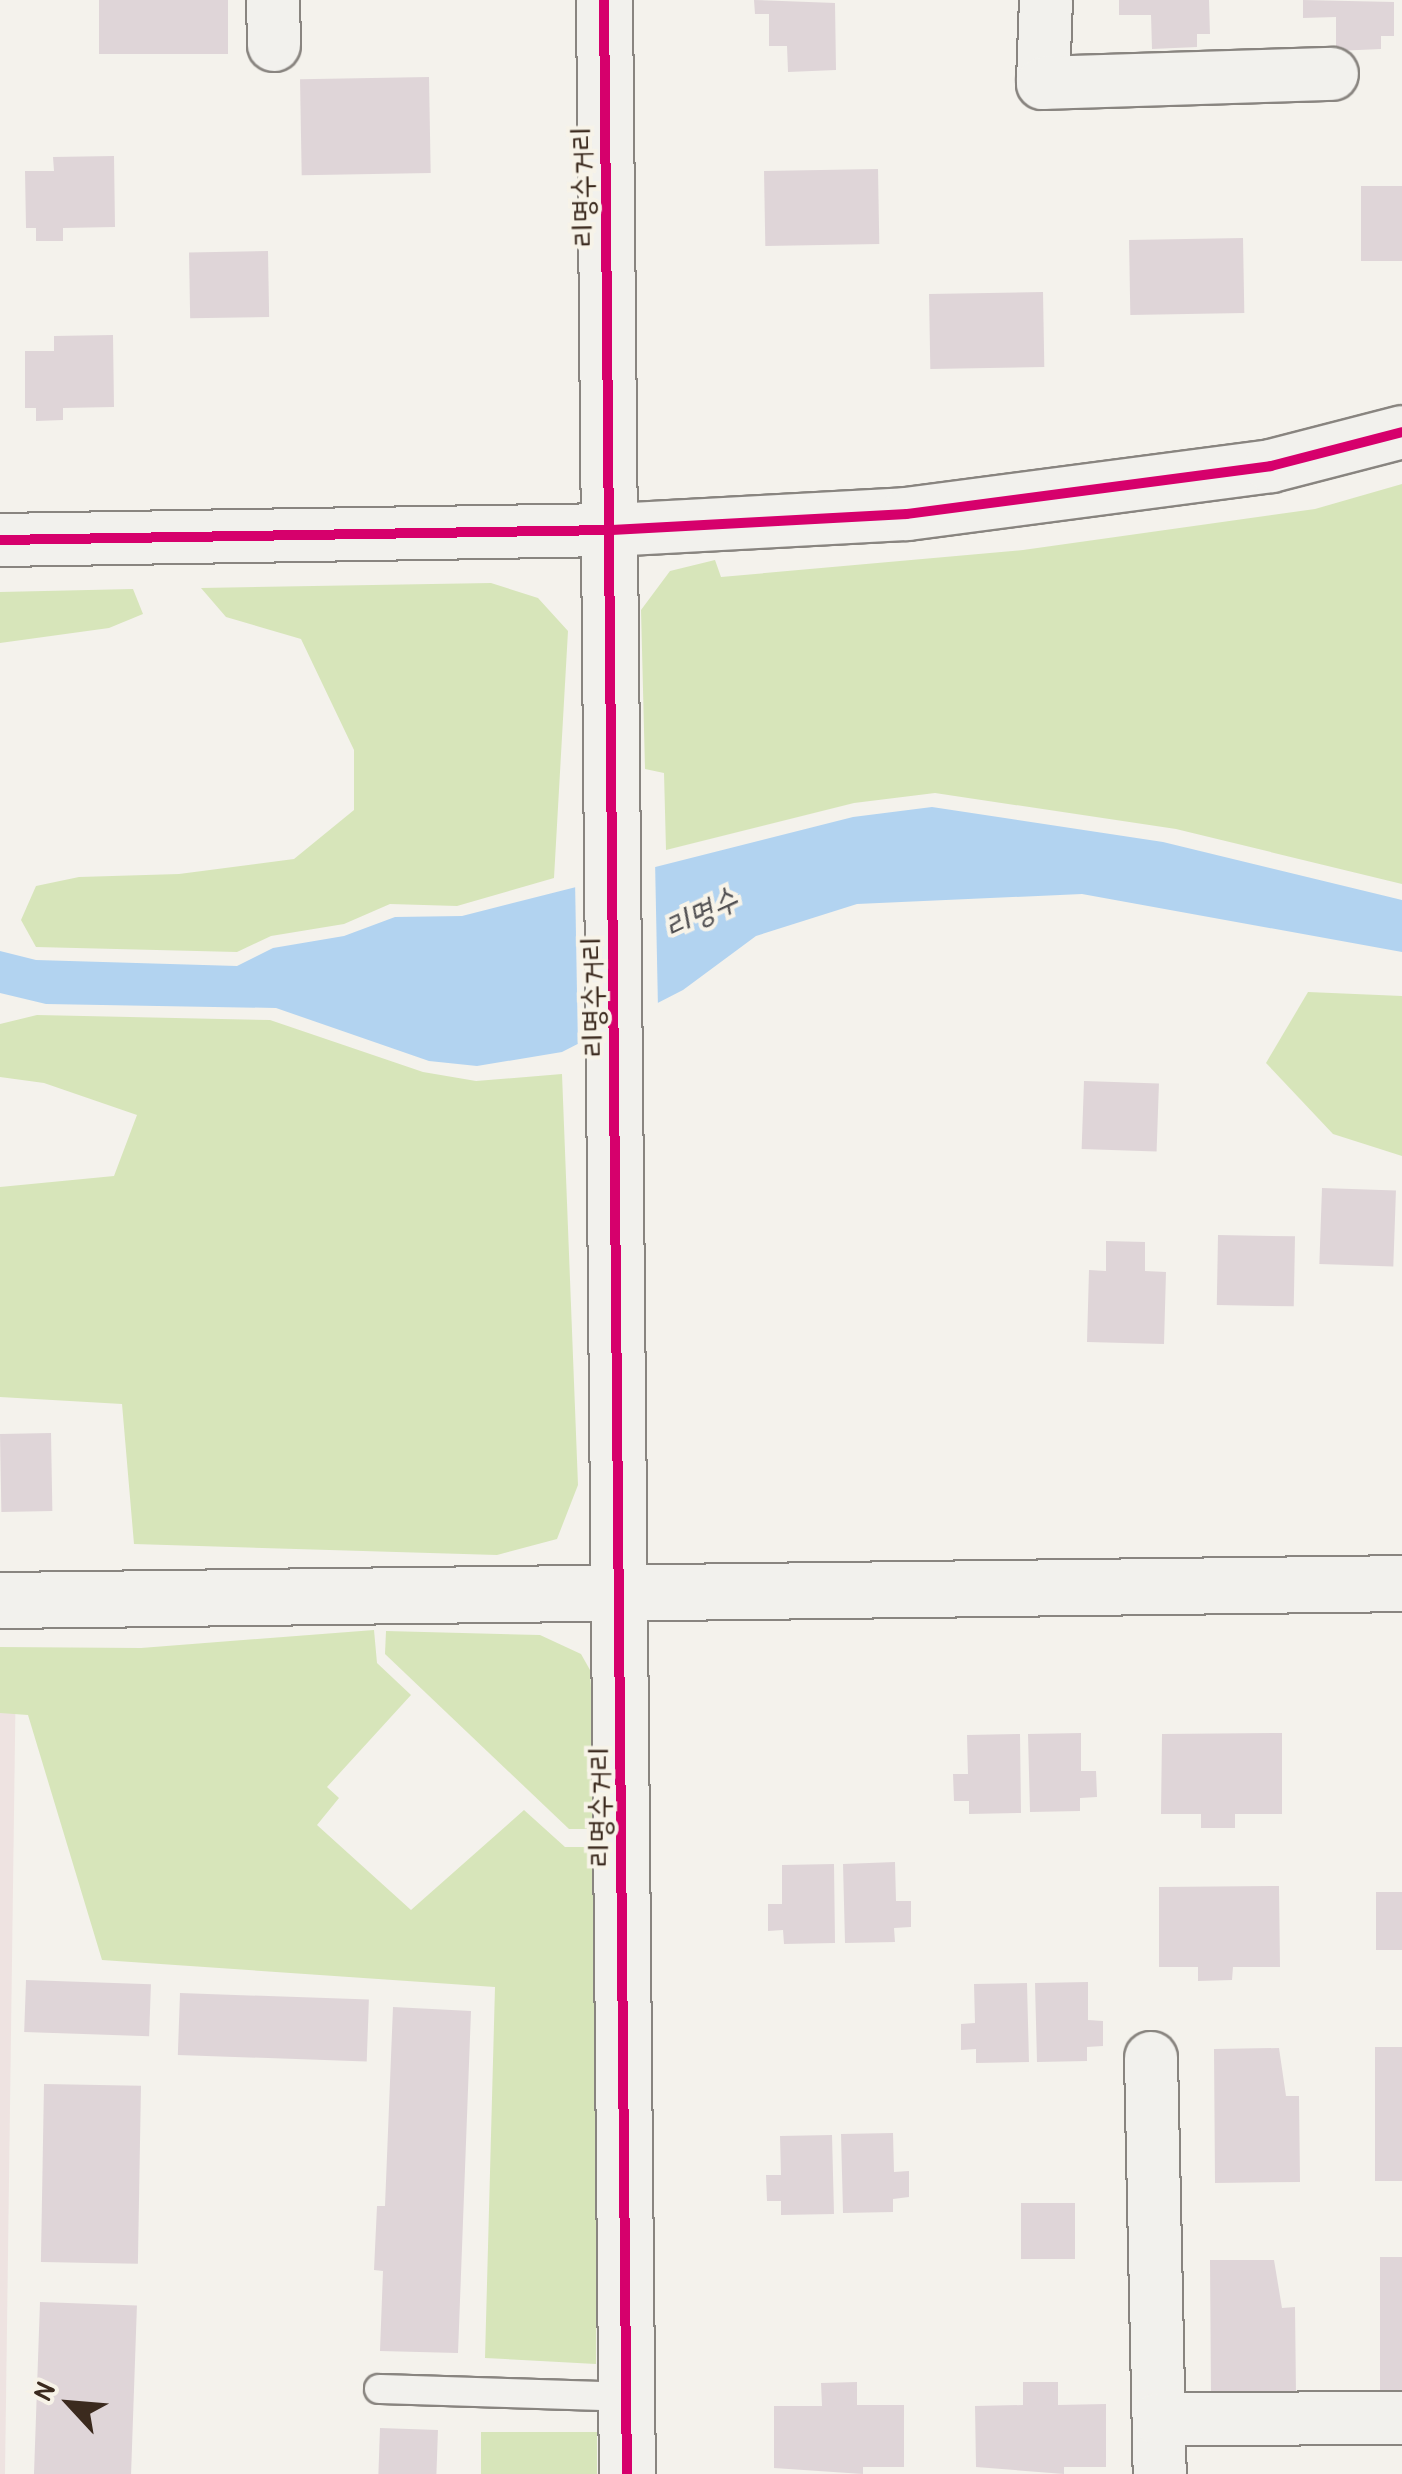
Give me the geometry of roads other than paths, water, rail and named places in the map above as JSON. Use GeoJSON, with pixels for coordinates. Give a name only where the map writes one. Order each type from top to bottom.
{"type":"FeatureCollection","features":[{"type":"Feature","properties":{"kind":"street","name":"리명수거리"},"geometry":{"type":"LineString","coordinates":[[604,0],[619,1140],[627,2474]]}},
{"type":"Feature","properties":{"kind":"street"},"geometry":{"type":"LineString","coordinates":[[1046,0],[1043,82],[1332,74]]}},
{"type":"Feature","properties":{"kind":"street"},"geometry":{"type":"LineString","coordinates":[[0,540],[612,530],[925,512],[1270,466],[1402,432]]}},
{"type":"Feature","properties":{"kind":"street"},"geometry":{"type":"LineString","coordinates":[[0,1600],[622,1598],[1402,1583]]}},
{"type":"Feature","properties":{"kind":"street"},"geometry":{"type":"LineString","coordinates":[[1150,2058],[1160,2474]]}},
{"type":"Feature","properties":{"kind":"street"},"geometry":{"type":"LineString","coordinates":[[1159,2420],[1402,2418]]}},
{"type":"Feature","properties":{"kind":"lane"},"geometry":{"type":"LineString","coordinates":[[379,2389],[627,2397]]}},
{"type":"Feature","properties":{"kind":"water","name":"리명수"},"geometry":{"type":"Polygon","coordinates":[[[932,807],[1163,842],[1402,900],[1402,952],[1082,894],[857,904],[756,936],[683,990],[562,1052],[477,1066],[429,1061],[276,1008],[46,1004],[0,993],[0,951],[36,960],[237,966],[273,948],[344,936],[395,917],[462,916],[853,817],[932,807]]]}}]}
